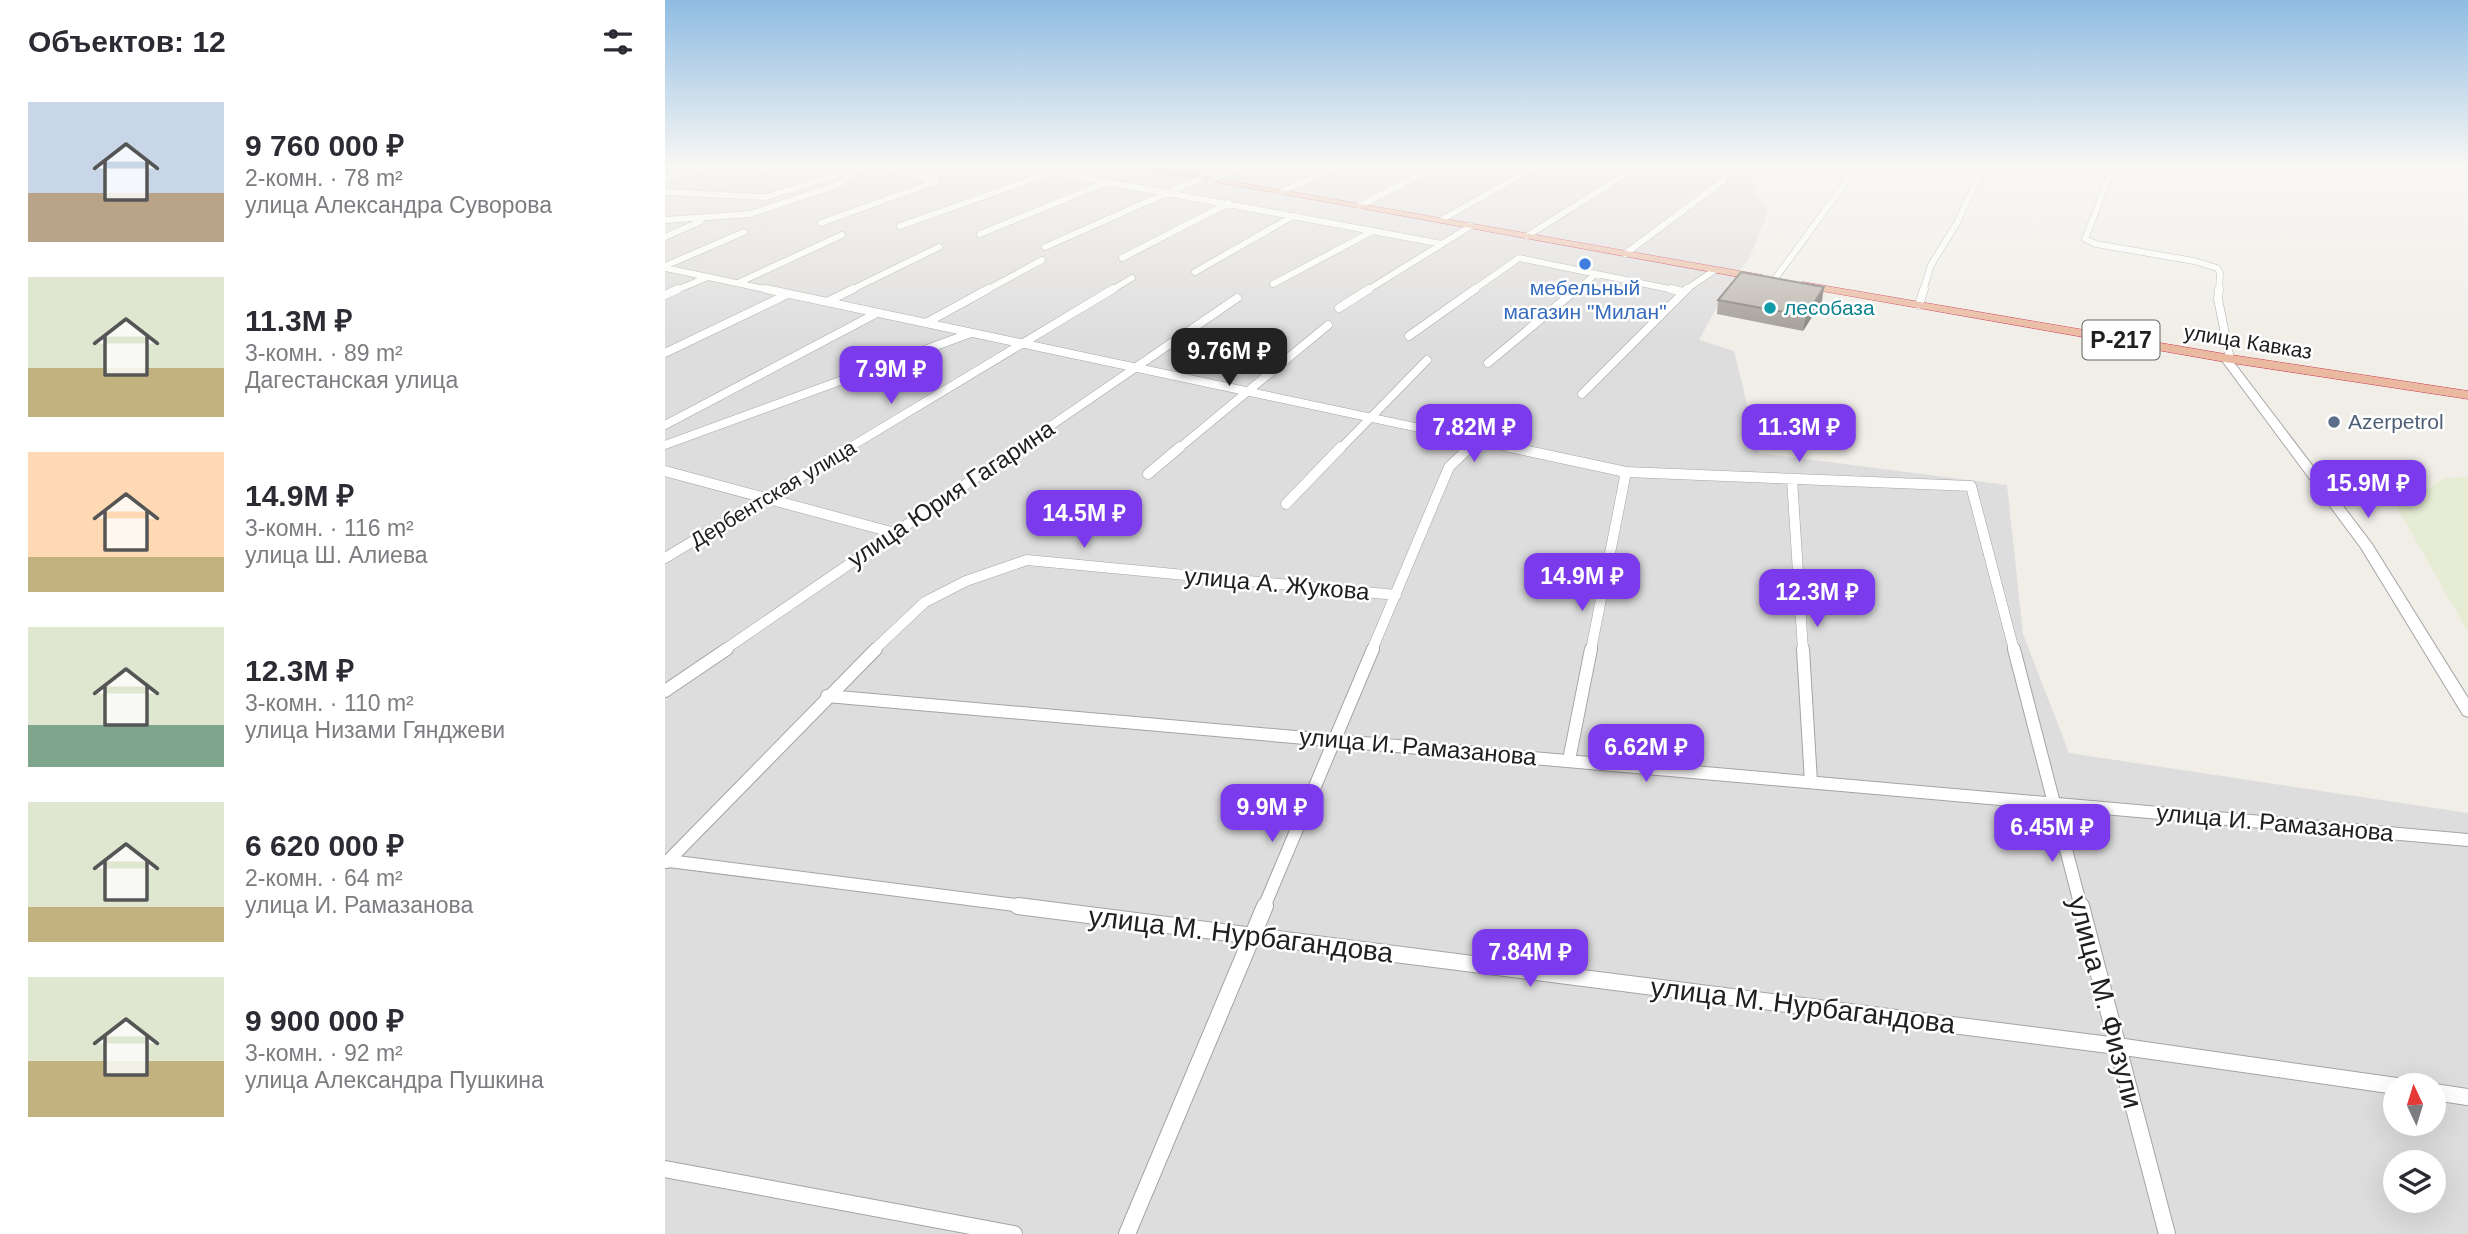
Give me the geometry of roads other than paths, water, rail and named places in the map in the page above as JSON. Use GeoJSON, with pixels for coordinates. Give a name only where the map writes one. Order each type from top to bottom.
{"type":"FeatureCollection","features":[{"type":"Feature","properties":{"kind":"highway","name":"Р-217"},"geometry":{"type":"LineString","coordinates":[[1464,225],[1774,280]]}},
{"type":"Feature","properties":{"kind":"highway","name":"улица Кавказ"},"geometry":{"type":"LineString","coordinates":[[1774,280],[2227,359],[2468,395]]}},
{"type":"Feature","properties":{"kind":"street"},"geometry":{"type":"LineString","coordinates":[[665,237],[693,225]]}},
{"type":"Feature","properties":{"kind":"street"},"geometry":{"type":"LineString","coordinates":[[900,226],[904,225]]}},
{"type":"Feature","properties":{"kind":"street"},"geometry":{"type":"LineString","coordinates":[[980,234],[1003,225]]}},
{"type":"Feature","properties":{"kind":"street"},"geometry":{"type":"LineString","coordinates":[[1045,247],[1096,225]]}},
{"type":"Feature","properties":{"kind":"street"},"geometry":{"type":"LineString","coordinates":[[1122,258],[1187,225]]}},
{"type":"Feature","properties":{"kind":"street"},"geometry":{"type":"LineString","coordinates":[[1195,272],[1278,225]]}},
{"type":"Feature","properties":{"kind":"street"},"geometry":{"type":"LineString","coordinates":[[1339,225],[1442,244]]}},
{"type":"Feature","properties":{"kind":"street"},"geometry":{"type":"LineString","coordinates":[[1527,236],[1545,225]]}},
{"type":"Feature","properties":{"kind":"street"},"geometry":{"type":"LineString","coordinates":[[1625,254],[1664,225]]}},
{"type":"Feature","properties":{"kind":"street"},"geometry":{"type":"LineString","coordinates":[[1774,280],[1801,247],[1814,225]]}},
{"type":"Feature","properties":{"kind":"street"},"geometry":{"type":"LineString","coordinates":[[1919,305],[1931,265],[1956,225]]}},
{"type":"Feature","properties":{"kind":"street"},"geometry":{"type":"LineString","coordinates":[[2091,225],[2085,239],[2095,244],[2194,261],[2217,268],[2220,273],[2218,299],[2227,359],[2367,547],[2468,711]]}},
{"type":"Feature","properties":{"kind":"street"},"geometry":{"type":"LineString","coordinates":[[1339,309],[1471,226]]}},
{"type":"Feature","properties":{"kind":"street"},"geometry":{"type":"LineString","coordinates":[[1273,284],[1373,231]]}},
{"type":"Feature","properties":{"kind":"street"},"geometry":{"type":"LineString","coordinates":[[665,267],[744,232]]}},
{"type":"Feature","properties":{"kind":"street"},"geometry":{"type":"LineString","coordinates":[[737,283],[842,235]]}},
{"type":"Feature","properties":{"kind":"street"},"geometry":{"type":"LineString","coordinates":[[827,302],[939,247]]}},
{"type":"Feature","properties":{"kind":"street"},"geometry":{"type":"LineString","coordinates":[[1409,336],[1519,258],[1683,292]]}},
{"type":"Feature","properties":{"kind":"street"},"geometry":{"type":"LineString","coordinates":[[926,323],[1042,260]]}},
{"type":"Feature","properties":{"kind":"street"},"geometry":{"type":"LineString","coordinates":[[665,267],[1626,472],[1791,479],[1811,782]]}},
{"type":"Feature","properties":{"kind":"street"},"geometry":{"type":"LineString","coordinates":[[1582,394],[1683,292],[1715,270]]}},
{"type":"Feature","properties":{"kind":"street"},"geometry":{"type":"LineString","coordinates":[[1488,363],[1596,274]]}},
{"type":"Feature","properties":{"kind":"street"},"geometry":{"type":"LineString","coordinates":[[665,295],[708,277]]}},
{"type":"Feature","properties":{"kind":"street","name":"Дербентская улица"},"geometry":{"type":"LineString","coordinates":[[665,558],[1132,278]]}},
{"type":"Feature","properties":{"kind":"street"},"geometry":{"type":"LineString","coordinates":[[665,353],[788,294]]}},
{"type":"Feature","properties":{"kind":"street","name":"улица Юрия Гагарина"},"geometry":{"type":"LineString","coordinates":[[665,691],[1237,298]]}},
{"type":"Feature","properties":{"kind":"street"},"geometry":{"type":"LineString","coordinates":[[665,425],[877,313]]}},
{"type":"Feature","properties":{"kind":"street"},"geometry":{"type":"LineString","coordinates":[[1148,474],[1328,325]]}},
{"type":"Feature","properties":{"kind":"street"},"geometry":{"type":"LineString","coordinates":[[665,444],[971,333]]}},
{"type":"Feature","properties":{"kind":"street"},"geometry":{"type":"LineString","coordinates":[[1286,504],[1427,360]]}},
{"type":"Feature","properties":{"kind":"street"},"geometry":{"type":"LineString","coordinates":[[1127,1234],[1449,467],[1479,439]]}},
{"type":"Feature","properties":{"kind":"street"},"geometry":{"type":"LineString","coordinates":[[665,471],[894,533]]}},
{"type":"Feature","properties":{"kind":"street"},"geometry":{"type":"LineString","coordinates":[[1569,760],[1626,472]]}},
{"type":"Feature","properties":{"kind":"street","name":"улица М. Физули"},"geometry":{"type":"LineString","coordinates":[[1791,479],[1971,486],[2167,1234]]}},
{"type":"Feature","properties":{"kind":"street","name":"улица А. Жукова"},"geometry":{"type":"LineString","coordinates":[[667,863],[827,695],[925,602],[966,581],[1027,561],[1396,595]]}},
{"type":"Feature","properties":{"kind":"street","name":"улица И. Рамазанова"},"geometry":{"type":"LineString","coordinates":[[827,695],[2468,841]]}},
{"type":"Feature","properties":{"kind":"street","name":"улица М. Нурбагандова"},"geometry":{"type":"LineString","coordinates":[[667,863],[2117,1045],[2383,1084]]}},
{"type":"Feature","properties":{"kind":"street"},"geometry":{"type":"LineString","coordinates":[[2447,1094],[2468,1097]]}},
{"type":"Feature","properties":{"kind":"street"},"geometry":{"type":"LineString","coordinates":[[665,1169],[1014,1234]]}},
{"type":"Feature","properties":{"kind":"place","name":"мебельный магазин \"Милан\""},"geometry":{"type":"Point","coordinates":[1585,264]}},
{"type":"Feature","properties":{"kind":"place","name":"лесобаза"},"geometry":{"type":"Point","coordinates":[1770,308]}},
{"type":"Feature","properties":{"kind":"place","name":"Azerpetrol"},"geometry":{"type":"Point","coordinates":[2334,422]}}]}
